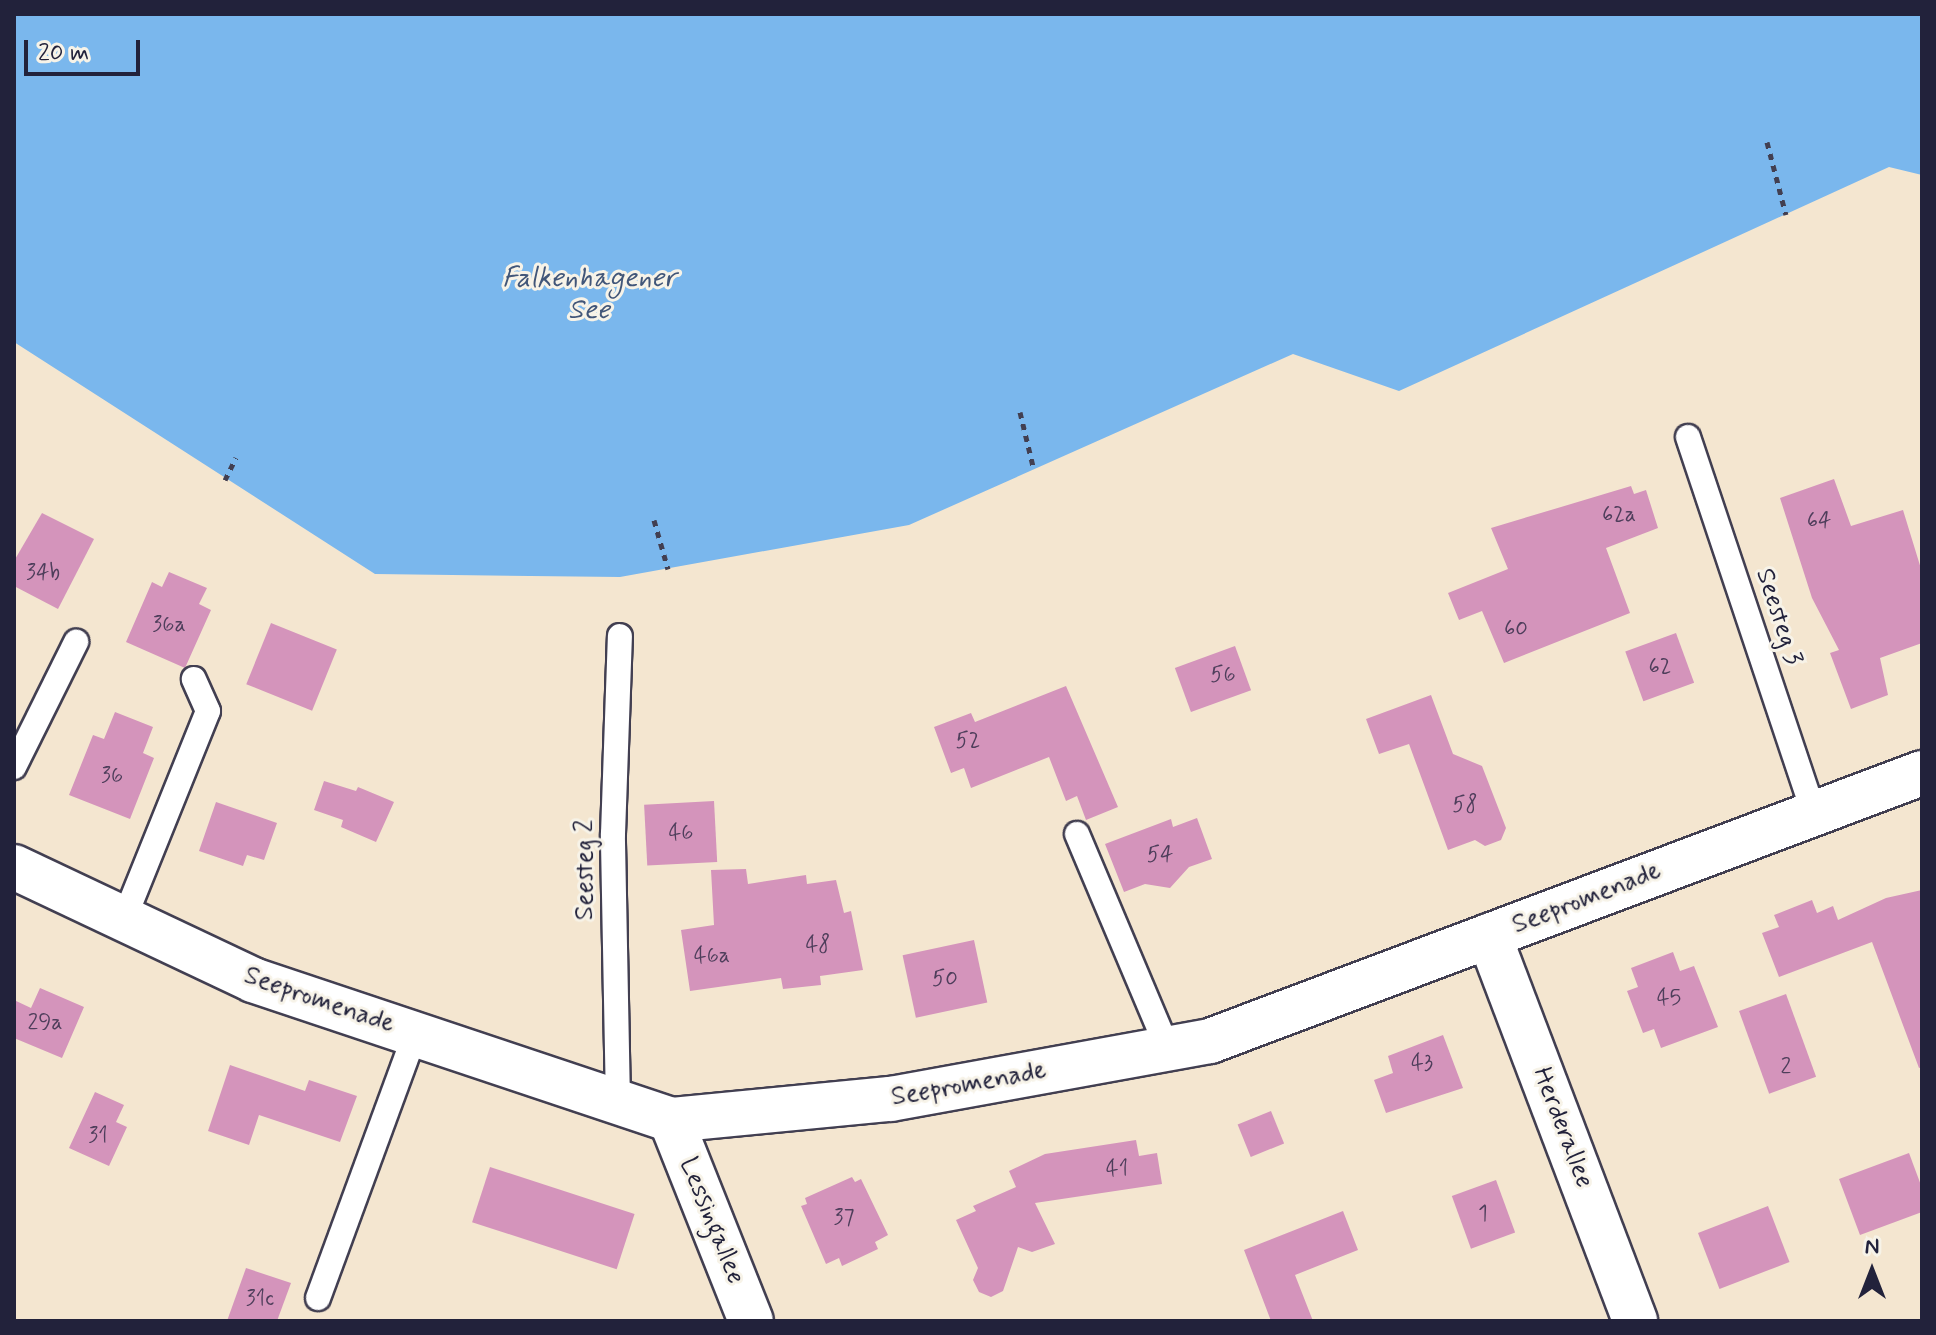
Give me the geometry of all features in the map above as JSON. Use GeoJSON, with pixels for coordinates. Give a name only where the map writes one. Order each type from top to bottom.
{"type":"FeatureCollection","features":[{"type":"Feature","properties":{"kind":"street","name":"Seepromenade"},"geometry":{"type":"LineString","coordinates":[[14,867],[253,980],[671,1120],[891,1099],[1210,1041],[1922,773]]}},
{"type":"Feature","properties":{"kind":"street","name":"Herderallee"},"geometry":{"type":"LineString","coordinates":[[1489,936],[1635,1321]]}},
{"type":"Feature","properties":{"kind":"street","name":"Lessingallee"},"geometry":{"type":"LineString","coordinates":[[671,1120],[751,1321]]}},
{"type":"Feature","properties":{"kind":"lane","name":"Seesteg 3"},"geometry":{"type":"LineString","coordinates":[[1688,437],[1814,814]]}},
{"type":"Feature","properties":{"kind":"lane","name":"Seesteg 2"},"geometry":{"type":"LineString","coordinates":[[618,1103],[613,834],[620,636]]}},
{"type":"Feature","properties":{"kind":"lane"},"geometry":{"type":"LineString","coordinates":[[14,767],[76,642]]}},
{"type":"Feature","properties":{"kind":"lane"},"geometry":{"type":"LineString","coordinates":[[124,919],[208,711],[194,679]]}},
{"type":"Feature","properties":{"kind":"lane"},"geometry":{"type":"LineString","coordinates":[[1077,834],[1168,1049]]}},
{"type":"Feature","properties":{"kind":"lane"},"geometry":{"type":"LineString","coordinates":[[318,1298],[415,1035]]}},
{"type":"Feature","properties":{"kind":"path"},"geometry":{"type":"LineString","coordinates":[[1767,142],[1786,215]]}},
{"type":"Feature","properties":{"kind":"path"},"geometry":{"type":"LineString","coordinates":[[1020,412],[1033,466]]}},
{"type":"Feature","properties":{"kind":"path"},"geometry":{"type":"LineString","coordinates":[[225,480],[236,457]]}},
{"type":"Feature","properties":{"kind":"path"},"geometry":{"type":"LineString","coordinates":[[654,520],[668,569]]}},
{"type":"Feature","properties":{"kind":"water","name":"Falkenhagener See"},"geometry":{"type":"Polygon","coordinates":[[[14,14],[1922,14],[1922,175],[1889,167],[1399,391],[1293,354],[909,525],[620,577],[375,574],[14,342],[14,14]]]}},
{"type":"Feature","properties":{"kind":"building"},"geometry":{"type":"Polygon","coordinates":[[[1834,479],[1851,526],[1903,510],[1922,572],[1922,643],[1880,658],[1888,695],[1851,709],[1830,653],[1839,650],[1812,598],[1780,498],[1834,479]]]}},
{"type":"Feature","properties":{"kind":"building"},"geometry":{"type":"Polygon","coordinates":[[[1631,486],[1634,494],[1646,490],[1658,528],[1606,548],[1630,613],[1504,663],[1482,611],[1459,620],[1448,593],[1508,569],[1491,528],[1631,486]]]}},
{"type":"Feature","properties":{"kind":"building"},"geometry":{"type":"Polygon","coordinates":[[[42,513],[94,539],[58,609],[14,586],[14,561],[42,513]]]}},
{"type":"Feature","properties":{"kind":"building"},"geometry":{"type":"Polygon","coordinates":[[[169,572],[207,588],[199,604],[211,610],[185,668],[126,642],[152,582],[162,587],[169,572]]]}},
{"type":"Feature","properties":{"kind":"building"},"geometry":{"type":"Polygon","coordinates":[[[271,623],[337,650],[312,711],[246,684],[271,623]]]}},
{"type":"Feature","properties":{"kind":"building"},"geometry":{"type":"Polygon","coordinates":[[[1676,633],[1694,683],[1643,701],[1625,651],[1676,633]]]}},
{"type":"Feature","properties":{"kind":"building"},"geometry":{"type":"Polygon","coordinates":[[[1235,646],[1251,690],[1191,712],[1175,668],[1235,646]]]}},
{"type":"Feature","properties":{"kind":"building"},"geometry":{"type":"Polygon","coordinates":[[[1066,686],[1118,807],[1086,820],[1077,796],[1066,801],[1049,757],[971,788],[964,768],[951,773],[934,727],[971,713],[975,722],[1066,686]]]}},
{"type":"Feature","properties":{"kind":"building"},"geometry":{"type":"Polygon","coordinates":[[[1431,695],[1453,754],[1482,766],[1506,828],[1501,840],[1485,846],[1475,840],[1448,850],[1409,744],[1379,754],[1366,719],[1431,695]]]}},
{"type":"Feature","properties":{"kind":"building"},"geometry":{"type":"Polygon","coordinates":[[[115,712],[153,727],[143,753],[154,758],[130,819],[69,795],[93,735],[104,739],[115,712]]]}},
{"type":"Feature","properties":{"kind":"building"},"geometry":{"type":"Polygon","coordinates":[[[324,781],[356,791],[358,787],[394,802],[376,842],[341,827],[343,820],[314,810],[324,781]]]}},
{"type":"Feature","properties":{"kind":"building"},"geometry":{"type":"Polygon","coordinates":[[[714,801],[717,862],[647,866],[644,805],[714,801]]]}},
{"type":"Feature","properties":{"kind":"building"},"geometry":{"type":"Polygon","coordinates":[[[216,802],[277,823],[264,860],[247,855],[243,866],[199,851],[216,802]]]}},
{"type":"Feature","properties":{"kind":"building"},"geometry":{"type":"Polygon","coordinates":[[[1197,818],[1212,859],[1189,867],[1170,888],[1145,884],[1124,892],[1105,844],[1171,819],[1173,827],[1197,818]]]}},
{"type":"Feature","properties":{"kind":"building"},"geometry":{"type":"Polygon","coordinates":[[[746,869],[748,884],[806,875],[807,884],[836,880],[844,913],[851,911],[863,970],[820,976],[821,985],[783,989],[781,978],[690,991],[681,930],[714,925],[711,870],[746,869]]]}},
{"type":"Feature","properties":{"kind":"building"},"geometry":{"type":"Polygon","coordinates":[[[1922,890],[1922,1067],[1919,1068],[1872,942],[1779,977],[1762,933],[1779,927],[1774,915],[1812,900],[1817,913],[1833,906],[1838,920],[1886,898],[1922,890]]]}},
{"type":"Feature","properties":{"kind":"building"},"geometry":{"type":"Polygon","coordinates":[[[974,940],[987,1003],[916,1018],[903,955],[974,940]]]}},
{"type":"Feature","properties":{"kind":"building"},"geometry":{"type":"Polygon","coordinates":[[[1673,952],[1680,971],[1694,966],[1718,1027],[1661,1048],[1654,1029],[1643,1033],[1627,991],[1638,987],[1631,968],[1673,952]]]}},
{"type":"Feature","properties":{"kind":"building"},"geometry":{"type":"Polygon","coordinates":[[[40,988],[84,1007],[62,1058],[14,1038],[14,1000],[31,1008],[40,988]]]}},
{"type":"Feature","properties":{"kind":"building"},"geometry":{"type":"Polygon","coordinates":[[[1786,994],[1816,1077],[1769,1094],[1739,1011],[1786,994]]]}},
{"type":"Feature","properties":{"kind":"building"},"geometry":{"type":"Polygon","coordinates":[[[1443,1035],[1463,1088],[1386,1113],[1374,1080],[1393,1073],[1388,1056],[1443,1035]]]}},
{"type":"Feature","properties":{"kind":"building"},"geometry":{"type":"Polygon","coordinates":[[[230,1065],[305,1091],[309,1080],[357,1096],[340,1142],[259,1115],[249,1145],[208,1131],[230,1065]]]}},
{"type":"Feature","properties":{"kind":"building"},"geometry":{"type":"Polygon","coordinates":[[[95,1092],[124,1105],[116,1122],[127,1127],[109,1166],[69,1148],[95,1092]]]}},
{"type":"Feature","properties":{"kind":"building"},"geometry":{"type":"Polygon","coordinates":[[[1271,1111],[1284,1143],[1251,1157],[1238,1124],[1271,1111]]]}},
{"type":"Feature","properties":{"kind":"building"},"geometry":{"type":"Polygon","coordinates":[[[1136,1140],[1139,1156],[1157,1153],[1162,1184],[1035,1203],[1055,1244],[1032,1252],[1018,1247],[1003,1291],[991,1297],[979,1292],[973,1280],[978,1268],[956,1220],[976,1211],[973,1206],[1016,1187],[1009,1171],[1045,1154],[1136,1140]]]}},
{"type":"Feature","properties":{"kind":"building"},"geometry":{"type":"Polygon","coordinates":[[[1909,1153],[1922,1188],[1922,1212],[1860,1235],[1839,1179],[1909,1153]]]}},
{"type":"Feature","properties":{"kind":"building"},"geometry":{"type":"Polygon","coordinates":[[[490,1167],[635,1214],[617,1269],[472,1222],[490,1167]]]}},
{"type":"Feature","properties":{"kind":"building"},"geometry":{"type":"Polygon","coordinates":[[[852,1177],[855,1182],[861,1179],[888,1235],[875,1242],[878,1249],[842,1266],[839,1258],[826,1264],[801,1206],[807,1204],[805,1198],[852,1177]]]}},
{"type":"Feature","properties":{"kind":"building"},"geometry":{"type":"Polygon","coordinates":[[[1496,1180],[1515,1233],[1471,1249],[1452,1196],[1496,1180]]]}},
{"type":"Feature","properties":{"kind":"building"},"geometry":{"type":"Polygon","coordinates":[[[1768,1206],[1790,1262],[1719,1289],[1698,1233],[1768,1206]]]}},
{"type":"Feature","properties":{"kind":"building"},"geometry":{"type":"Polygon","coordinates":[[[1343,1211],[1358,1250],[1295,1275],[1313,1321],[1271,1321],[1244,1250],[1343,1211]]]}},
{"type":"Feature","properties":{"kind":"building"},"geometry":{"type":"Polygon","coordinates":[[[246,1268],[291,1283],[277,1321],[227,1321],[246,1268]]]}}]}
